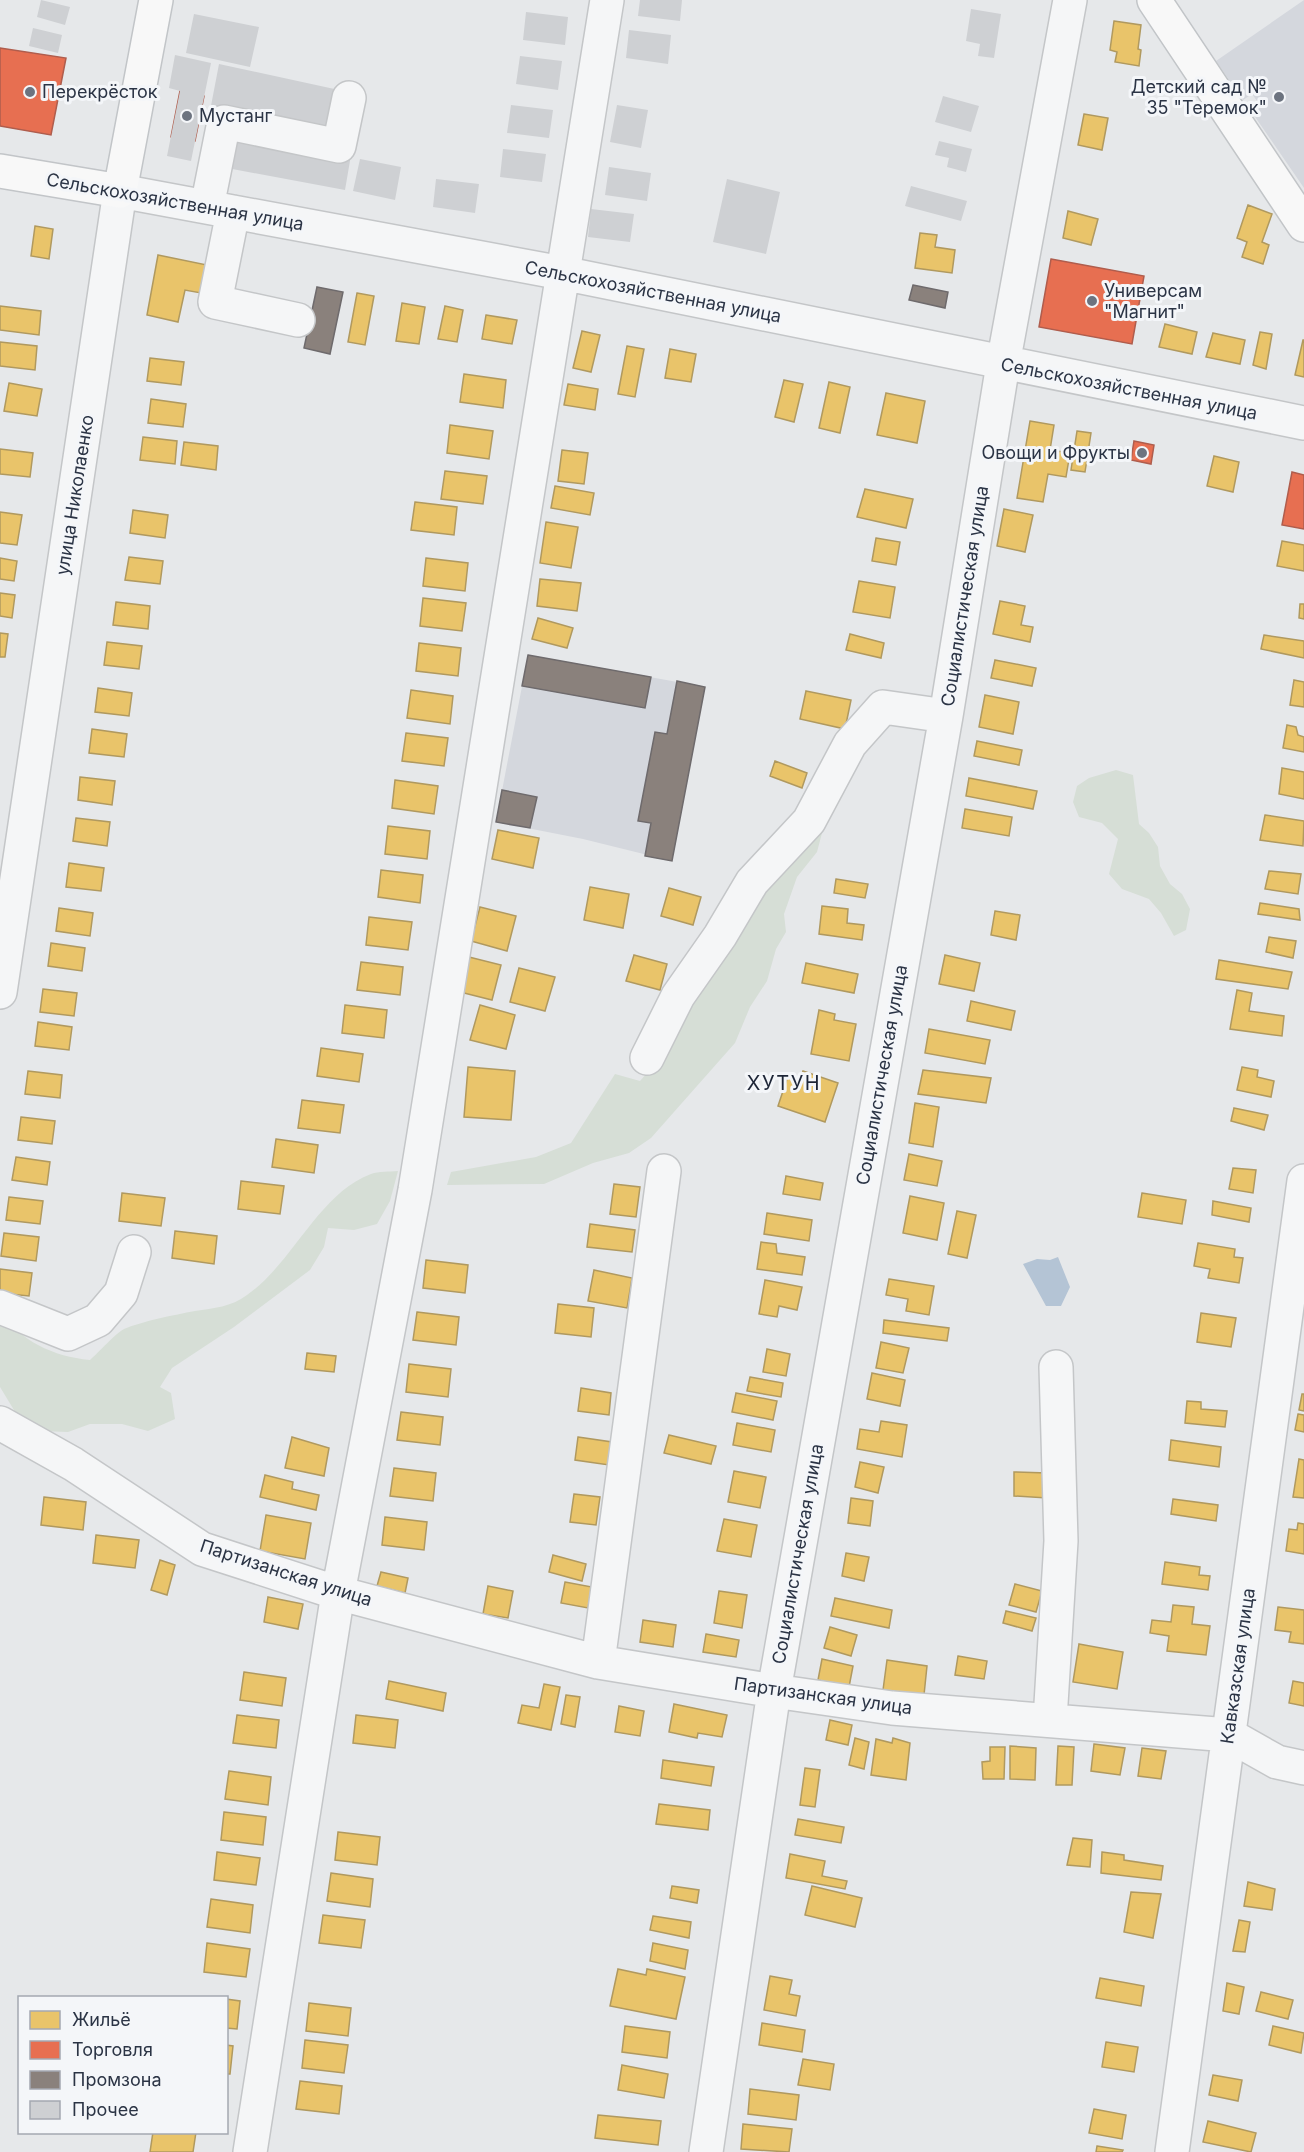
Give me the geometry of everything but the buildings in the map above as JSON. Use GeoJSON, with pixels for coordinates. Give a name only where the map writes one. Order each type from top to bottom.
{"type":"FeatureCollection","features":[{"type":"Feature","properties":{"kind":"main road","name":"улица Николаенко"},"geometry":{"type":"LineString","coordinates":[[120,191],[156,0]]}},
{"type":"Feature","properties":{"kind":"main road"},"geometry":{"type":"LineString","coordinates":[[1154,0],[1304,225]]}},
{"type":"Feature","properties":{"kind":"main road"},"geometry":{"type":"LineString","coordinates":[[1164,0],[1304,205]]}},
{"type":"Feature","properties":{"kind":"main road","name":"Сельскохозяйственная улица"},"geometry":{"type":"LineString","coordinates":[[0,171],[120,191]]}},
{"type":"Feature","properties":{"kind":"street"},"geometry":{"type":"LineString","coordinates":[[250,2152],[338,1593],[415,1190],[607,0]]}},
{"type":"Feature","properties":{"kind":"street","name":"Социалистическая улица"},"geometry":{"type":"LineString","coordinates":[[706,2152],[774,1691],[946,716],[1003,364],[1070,0]]}},
{"type":"Feature","properties":{"kind":"street"},"geometry":{"type":"LineString","coordinates":[[298,320],[215,302],[224,122],[339,146],[349,98]]}},
{"type":"Feature","properties":{"kind":"street","name":"Сельскохозяйственная улица"},"geometry":{"type":"LineString","coordinates":[[120,191],[562,273],[1003,364],[1304,423]]}},
{"type":"Feature","properties":{"kind":"street","name":"улица Николаенко"},"geometry":{"type":"LineString","coordinates":[[0,992],[120,191]]}},
{"type":"Feature","properties":{"kind":"street"},"geometry":{"type":"LineString","coordinates":[[647,1058],[678,996],[720,936],[752,882],[809,821],[850,744],[883,707],[946,716]]}},
{"type":"Feature","properties":{"kind":"street"},"geometry":{"type":"LineString","coordinates":[[598,1662],[664,1171]]}},
{"type":"Feature","properties":{"kind":"street","name":"Кавказская улица"},"geometry":{"type":"LineString","coordinates":[[1172,2152],[1304,1180]]}},
{"type":"Feature","properties":{"kind":"street"},"geometry":{"type":"LineString","coordinates":[[0,1307],[68,1334],[98,1320],[121,1293],[134,1252]]}},
{"type":"Feature","properties":{"kind":"street"},"geometry":{"type":"LineString","coordinates":[[1050,1719],[1061,1541],[1056,1367]]}},
{"type":"Feature","properties":{"kind":"street","name":"Партизанская улица"},"geometry":{"type":"LineString","coordinates":[[0,1423],[73,1464],[202,1549],[338,1593],[598,1662],[892,1708],[1229,1735],[1277,1762],[1304,1768]]}},
{"type":"Feature","properties":{"kind":"shaded area","name":"Детский сад № 35 \"Теремок\""},"geometry":{"type":"Polygon","coordinates":[[[1304,0],[1304,188],[1251,111],[1260,105],[1252,94],[1243,100],[1216,61],[1304,0]]]}},
{"type":"Feature","properties":{"kind":"shaded area"},"geometry":{"type":"Polygon","coordinates":[[[528,655],[705,687],[672,861],[583,839],[496,822],[528,655]]]}},
{"type":"Feature","properties":{"kind":"shaded area"},"geometry":{"type":"Polygon","coordinates":[[[1116,770],[1133,775],[1139,824],[1149,833],[1158,847],[1160,866],[1170,884],[1182,894],[1190,909],[1186,930],[1174,936],[1161,913],[1149,899],[1122,889],[1109,874],[1118,839],[1102,823],[1079,817],[1073,802],[1077,786],[1089,778],[1116,770]]]}},
{"type":"Feature","properties":{"kind":"shaded area"},"geometry":{"type":"Polygon","coordinates":[[[817,823],[822,833],[817,852],[797,877],[784,914],[786,932],[776,949],[767,981],[750,1007],[735,1043],[651,1138],[629,1153],[593,1163],[544,1184],[447,1185],[451,1172],[536,1157],[571,1143],[615,1074],[640,1081],[654,1065],[747,905],[817,823]]]}},
{"type":"Feature","properties":{"kind":"shaded area"},"geometry":{"type":"Polygon","coordinates":[[[398,1171],[390,1201],[377,1224],[354,1230],[328,1228],[324,1247],[310,1270],[234,1327],[172,1368],[160,1387],[171,1393],[175,1419],[148,1431],[122,1424],[90,1424],[68,1432],[39,1431],[17,1415],[0,1387],[0,1324],[51,1351],[90,1360],[124,1329],[159,1318],[222,1306],[241,1299],[278,1265],[336,1196],[353,1183],[371,1174],[398,1171]]]}},
{"type":"Feature","properties":{"kind":"water"},"geometry":{"type":"Polygon","coordinates":[[[1058,1257],[1070,1287],[1061,1306],[1046,1306],[1023,1264],[1037,1259],[1050,1260],[1058,1257]]]}},
{"type":"Feature","properties":{"kind":"place","name":"Перекрёсток"},"geometry":{"type":"Point","coordinates":[30,92]}},
{"type":"Feature","properties":{"kind":"place","name":"Детский сад № 35 \"Теремок\""},"geometry":{"type":"Point","coordinates":[1279,97]}},
{"type":"Feature","properties":{"kind":"place","name":"Мустанг"},"geometry":{"type":"Point","coordinates":[187,116]}},
{"type":"Feature","properties":{"kind":"place","name":"Универсам \"Магнит\""},"geometry":{"type":"Point","coordinates":[1092,301]}},
{"type":"Feature","properties":{"kind":"place","name":"Овощи и Фрукты"},"geometry":{"type":"Point","coordinates":[1142,453]}},
{"type":"Feature","properties":{"kind":"district","name":"ХУТУН"},"geometry":{"type":"Point","coordinates":[784,1083]}}]}
